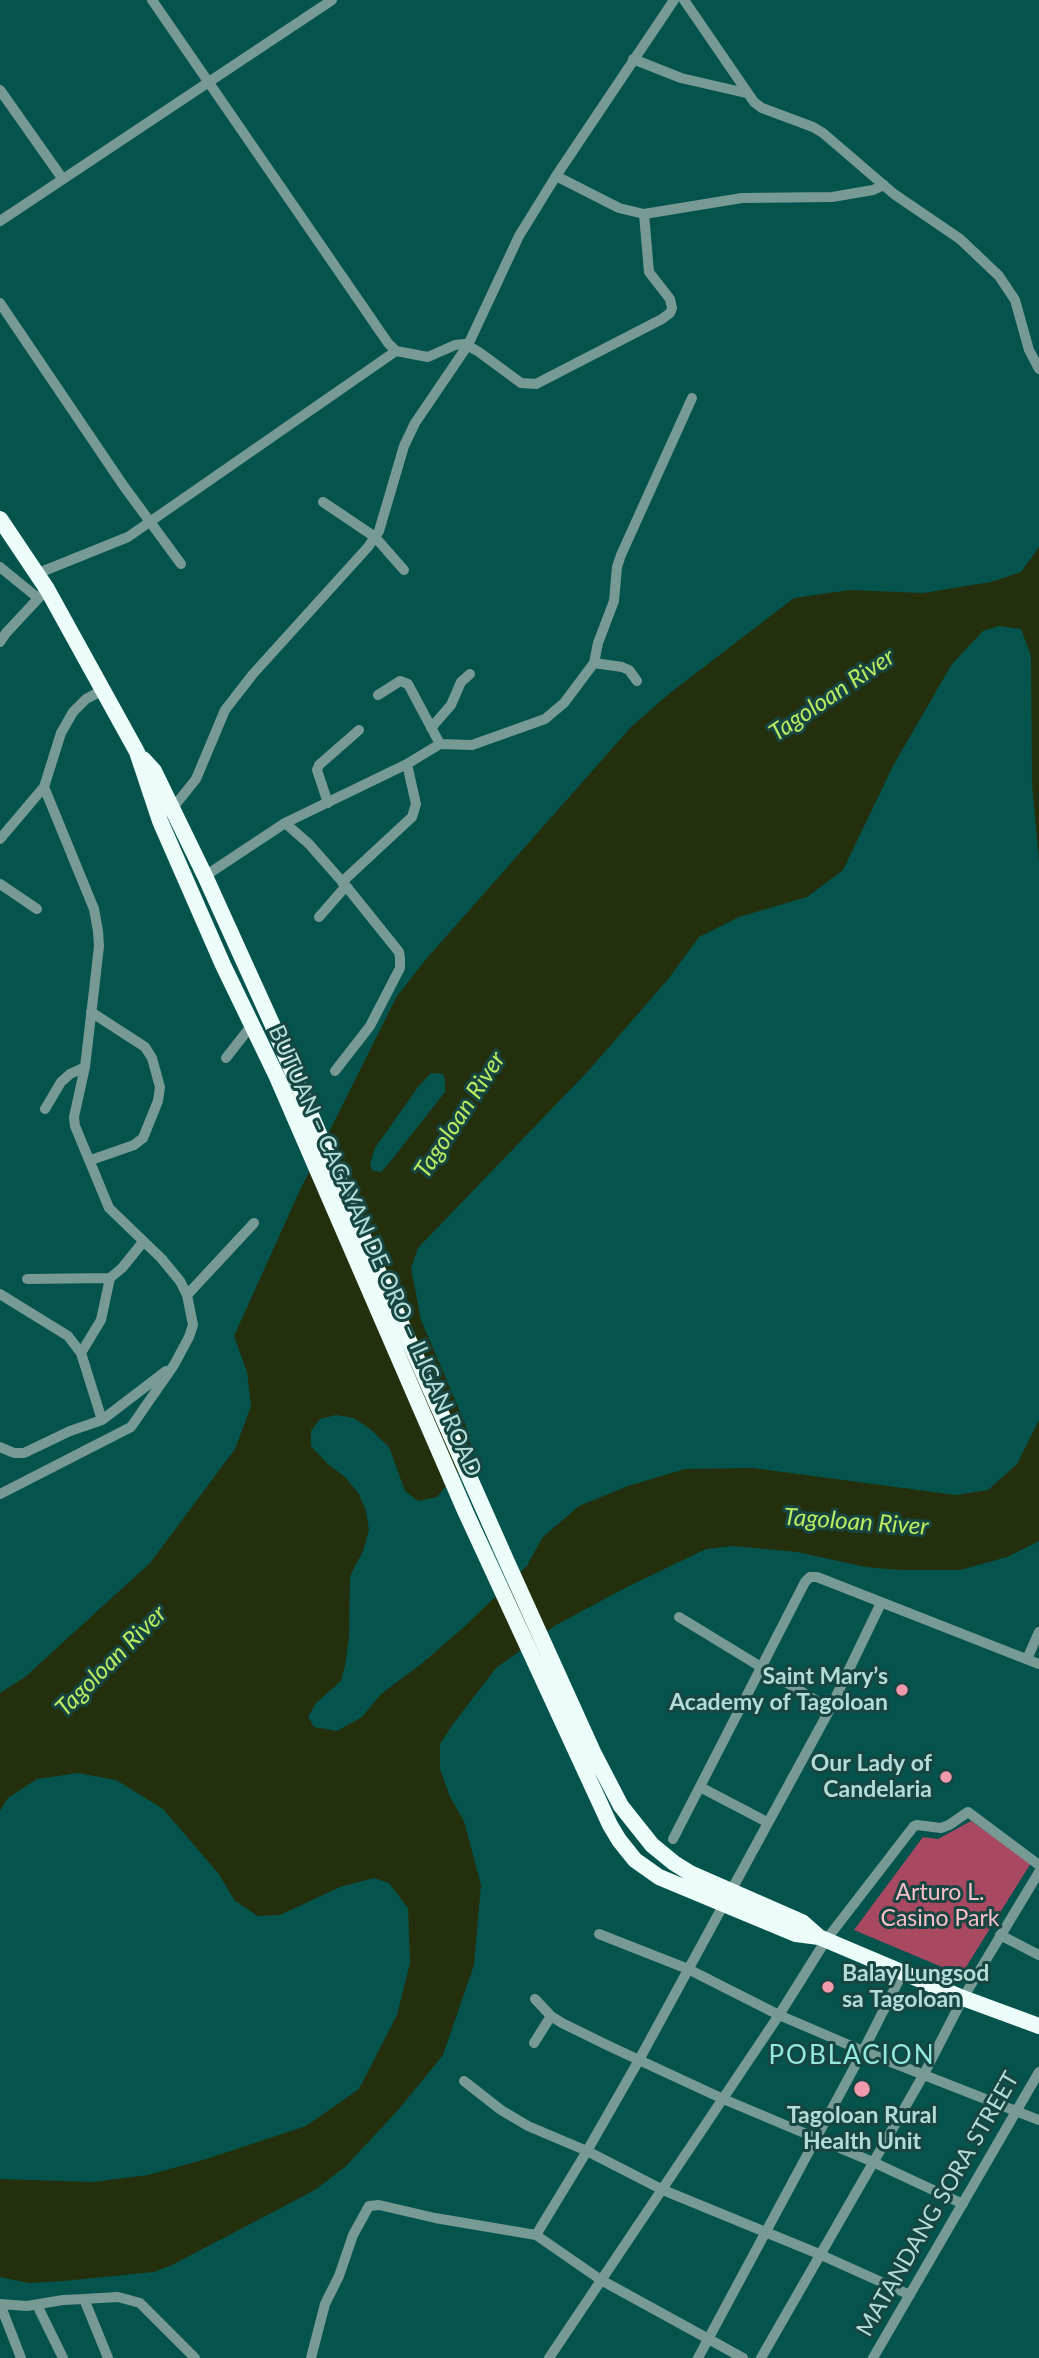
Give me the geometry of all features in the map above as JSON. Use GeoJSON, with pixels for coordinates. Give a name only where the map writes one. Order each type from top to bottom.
{"type":"FeatureCollection","features":[{"type":"Feature","properties":{"kind":"highway","name":"BUTUAN – CAGAYAN DE ORO – ILIGAN ROAD"},"geometry":{"type":"LineString","coordinates":[[0,519],[36,573],[42,594],[103,691],[137,752],[160,821],[251,1026],[277,1077],[466,1513],[588,1759]]}},
{"type":"Feature","properties":{"kind":"highway","name":"BUTUAN – CAGAYAN DE ORO – ILIGAN ROAD"},"geometry":{"type":"LineString","coordinates":[[137,752],[154,771],[274,1026],[588,1759]]}},
{"type":"Feature","properties":{"kind":"highway"},"geometry":{"type":"LineString","coordinates":[[588,1759],[610,1825],[635,1860],[659,1877],[726,1897]]}},
{"type":"Feature","properties":{"kind":"highway"},"geometry":{"type":"LineString","coordinates":[[588,1759],[652,1845],[726,1897],[796,1934],[822,1939],[963,1998],[1039,2026]]}},
{"type":"Feature","properties":{"kind":"street"},"geometry":{"type":"LineString","coordinates":[[152,0],[206,82],[396,351],[428,357],[455,345],[468,345],[522,383],[536,384],[662,319],[672,308],[670,299],[649,272],[644,214]]}},
{"type":"Feature","properties":{"kind":"street"},"geometry":{"type":"LineString","coordinates":[[0,221],[332,0]]}},
{"type":"Feature","properties":{"kind":"street"},"geometry":{"type":"LineString","coordinates":[[172,809],[196,779],[225,710],[253,674],[375,537],[385,515],[404,446],[415,423],[468,345],[519,236],[674,0]]}},
{"type":"Feature","properties":{"kind":"street"},"geometry":{"type":"LineString","coordinates":[[684,0],[746,93],[762,108],[823,133],[918,212],[960,239],[1007,285],[1016,300],[1029,350],[1039,369]]}},
{"type":"Feature","properties":{"kind":"street"},"geometry":{"type":"LineString","coordinates":[[634,59],[681,78],[746,93]]}},
{"type":"Feature","properties":{"kind":"street"},"geometry":{"type":"LineString","coordinates":[[0,90],[62,178]]}},
{"type":"Feature","properties":{"kind":"street"},"geometry":{"type":"LineString","coordinates":[[556,176],[619,208],[644,214],[742,198],[832,197],[873,190],[884,185]]}},
{"type":"Feature","properties":{"kind":"street"},"geometry":{"type":"LineString","coordinates":[[0,303],[123,485],[181,564]]}},
{"type":"Feature","properties":{"kind":"street"},"geometry":{"type":"LineString","coordinates":[[36,573],[128,537],[396,351]]}},
{"type":"Feature","properties":{"kind":"street"},"geometry":{"type":"LineString","coordinates":[[205,876],[285,824],[407,764],[440,744],[472,745],[545,719],[564,703],[594,663],[598,643],[614,601],[617,567],[621,555],[692,398]]}},
{"type":"Feature","properties":{"kind":"street"},"geometry":{"type":"LineString","coordinates":[[323,502],[375,537],[404,570]]}},
{"type":"Feature","properties":{"kind":"street"},"geometry":{"type":"LineString","coordinates":[[0,567],[42,594],[0,642]]}},
{"type":"Feature","properties":{"kind":"street"},"geometry":{"type":"LineString","coordinates":[[594,663],[622,667],[629,670],[637,681]]}},
{"type":"Feature","properties":{"kind":"street"},"geometry":{"type":"LineString","coordinates":[[431,727],[451,705],[461,682],[470,674]]}},
{"type":"Feature","properties":{"kind":"street"},"geometry":{"type":"LineString","coordinates":[[378,695],[400,681],[408,684],[440,744]]}},
{"type":"Feature","properties":{"kind":"street"},"geometry":{"type":"LineString","coordinates":[[0,839],[44,787],[61,733],[73,712],[86,699],[103,691]]}},
{"type":"Feature","properties":{"kind":"street"},"geometry":{"type":"LineString","coordinates":[[328,803],[317,775],[318,765],[359,730]]}},
{"type":"Feature","properties":{"kind":"street"},"geometry":{"type":"LineString","coordinates":[[318,917],[344,884],[412,817],[416,804],[407,764]]}},
{"type":"Feature","properties":{"kind":"street"},"geometry":{"type":"LineString","coordinates":[[0,1494],[131,1427],[174,1365],[193,1325],[187,1295],[180,1282],[160,1258],[109,1208],[75,1126],[74,1117],[85,1067],[92,1012],[99,946],[97,920],[44,787]]}},
{"type":"Feature","properties":{"kind":"street"},"geometry":{"type":"LineString","coordinates":[[285,824],[309,844],[399,952],[400,968],[370,1026],[335,1071]]}},
{"type":"Feature","properties":{"kind":"street"},"geometry":{"type":"LineString","coordinates":[[0,884],[37,909]]}},
{"type":"Feature","properties":{"kind":"street"},"geometry":{"type":"LineString","coordinates":[[91,1160],[134,1145],[143,1138],[158,1101],[160,1087],[152,1058],[145,1047],[92,1012]]}},
{"type":"Feature","properties":{"kind":"street"},"geometry":{"type":"LineString","coordinates":[[226,1058],[251,1026]]}},
{"type":"Feature","properties":{"kind":"street"},"geometry":{"type":"LineString","coordinates":[[46,1109],[61,1082],[85,1067]]}},
{"type":"Feature","properties":{"kind":"street"},"geometry":{"type":"LineString","coordinates":[[187,1295],[254,1223]]}},
{"type":"Feature","properties":{"kind":"street"},"geometry":{"type":"LineString","coordinates":[[81,1353],[101,1320],[110,1278],[143,1242]]}},
{"type":"Feature","properties":{"kind":"street"},"geometry":{"type":"LineString","coordinates":[[27,1279],[110,1278]]}},
{"type":"Feature","properties":{"kind":"street"},"geometry":{"type":"LineString","coordinates":[[0,1294],[68,1336],[81,1353],[102,1420]]}},
{"type":"Feature","properties":{"kind":"street"},"geometry":{"type":"LineString","coordinates":[[0,1447],[14,1453],[24,1453],[102,1420],[174,1365]]}},
{"type":"Feature","properties":{"kind":"street"},"geometry":{"type":"LineString","coordinates":[[673,1839],[805,1582],[810,1577],[817,1577],[1039,1664]]}},
{"type":"Feature","properties":{"kind":"street"},"geometry":{"type":"LineString","coordinates":[[536,2235],[639,2060],[831,1709],[881,1603]]}},
{"type":"Feature","properties":{"kind":"street"},"geometry":{"type":"LineString","coordinates":[[679,1617],[831,1709]]}},
{"type":"Feature","properties":{"kind":"street"},"geometry":{"type":"LineString","coordinates":[[1027,1659],[1039,1632]]}},
{"type":"Feature","properties":{"kind":"street"},"geometry":{"type":"LineString","coordinates":[[700,1787],[767,1822]]}},
{"type":"Feature","properties":{"kind":"street"},"geometry":{"type":"LineString","coordinates":[[549,2358],[779,2015],[822,1939],[914,1826],[941,1828],[968,1812],[1039,1865]]}},
{"type":"Feature","properties":{"kind":"street"},"geometry":{"type":"LineString","coordinates":[[761,2358],[925,2074],[963,1998],[1039,1872]]}},
{"type":"Feature","properties":{"kind":"street"},"geometry":{"type":"LineString","coordinates":[[598,1934],[688,1969],[779,2015],[863,2051],[1039,2120]]}},
{"type":"Feature","properties":{"kind":"street"},"geometry":{"type":"LineString","coordinates":[[1000,1935],[1039,1955]]}},
{"type":"Feature","properties":{"kind":"street"},"geometry":{"type":"LineString","coordinates":[[698,2358],[903,1972]]}},
{"type":"Feature","properties":{"kind":"street"},"geometry":{"type":"LineString","coordinates":[[535,1999],[551,2016],[639,2060],[963,2204]]}},
{"type":"Feature","properties":{"kind":"street"},"geometry":{"type":"LineString","coordinates":[[534,2043],[551,2016]]}},
{"type":"Feature","properties":{"kind":"street","name":"MATANDANG SORA STREET"},"geometry":{"type":"LineString","coordinates":[[873,2358],[1039,2072]]}},
{"type":"Feature","properties":{"kind":"street"},"geometry":{"type":"LineString","coordinates":[[464,2081],[514,2119],[587,2151],[663,2190],[766,2231],[910,2295]]}},
{"type":"Feature","properties":{"kind":"street"},"geometry":{"type":"LineString","coordinates":[[311,2358],[325,2304],[343,2267],[353,2235],[369,2206],[379,2205],[454,2222],[536,2235],[601,2280],[743,2358]]}},
{"type":"Feature","properties":{"kind":"street"},"geometry":{"type":"LineString","coordinates":[[21,2358],[0,2304],[37,2305],[63,2300],[118,2297],[140,2303],[156,2316],[195,2358]]}},
{"type":"Feature","properties":{"kind":"street"},"geometry":{"type":"LineString","coordinates":[[84,2299],[108,2358]]}},
{"type":"Feature","properties":{"kind":"street"},"geometry":{"type":"LineString","coordinates":[[37,2305],[63,2358]]}},
{"type":"Feature","properties":{"kind":"green space","name":"Arturo L. Casino Park"},"geometry":{"type":"Polygon","coordinates":[[[971,1821],[1031,1863],[961,1975],[854,1930],[923,1837],[938,1839],[971,1821]]]}},
{"type":"Feature","properties":{"kind":"water","name":"Tagoloan River"},"geometry":{"type":"Polygon","coordinates":[[[1039,547],[1039,861],[1032,785],[1031,656],[1021,629],[999,626],[983,631],[952,664],[894,764],[843,870],[807,897],[739,917],[699,937],[669,978],[590,1069],[418,1248],[411,1268],[421,1320],[466,1426],[471,1447],[468,1460],[437,1497],[418,1501],[405,1491],[389,1447],[354,1418],[336,1415],[320,1419],[311,1431],[311,1446],[345,1477],[359,1494],[366,1511],[369,1530],[363,1551],[350,1576],[349,1638],[341,1681],[316,1703],[308,1717],[314,1727],[337,1731],[362,1717],[381,1694],[464,1627],[527,1566],[542,1538],[579,1506],[628,1486],[685,1469],[753,1468],[956,1495],[988,1490],[1017,1464],[1039,1420],[1039,1541],[1007,1557],[960,1570],[866,1567],[797,1552],[733,1546],[706,1549],[556,1625],[496,1668],[440,1744],[440,1769],[450,1797],[464,1821],[481,1885],[474,1965],[443,2055],[399,2109],[345,2167],[315,2190],[172,2265],[154,2272],[63,2281],[29,2283],[0,2277],[0,2179],[93,2182],[148,2175],[306,2126],[359,2089],[397,2015],[410,1963],[408,1908],[389,1883],[374,1878],[340,1887],[280,1915],[258,1916],[235,1901],[218,1873],[163,1809],[116,1780],[78,1773],[37,1779],[8,1798],[0,1811],[0,1693],[25,1677],[150,1563],[235,1449],[251,1406],[247,1372],[234,1336],[300,1190],[397,996],[427,958],[631,727],[670,693],[794,598],[850,590],[923,593],[991,582],[1021,572],[1039,547]],[[431,1073],[418,1087],[375,1148],[370,1165],[373,1171],[381,1172],[445,1092],[443,1074],[431,1073]]]}},
{"type":"Feature","properties":{"kind":"place","name":"Saint Mary’s Academy of Tagoloan"},"geometry":{"type":"Point","coordinates":[902,1690]}},
{"type":"Feature","properties":{"kind":"place","name":"Our Lady of Candelaria"},"geometry":{"type":"Point","coordinates":[946,1777]}},
{"type":"Feature","properties":{"kind":"place","name":"Balay Lungsod sa Tagoloan"},"geometry":{"type":"Point","coordinates":[828,1987]}},
{"type":"Feature","properties":{"kind":"place","name":"Tagoloan Rural Health Unit"},"geometry":{"type":"Point","coordinates":[862,2089]}},
{"type":"Feature","properties":{"kind":"district","name":"POBLACION"},"geometry":{"type":"Point","coordinates":[852,2056]}}]}
